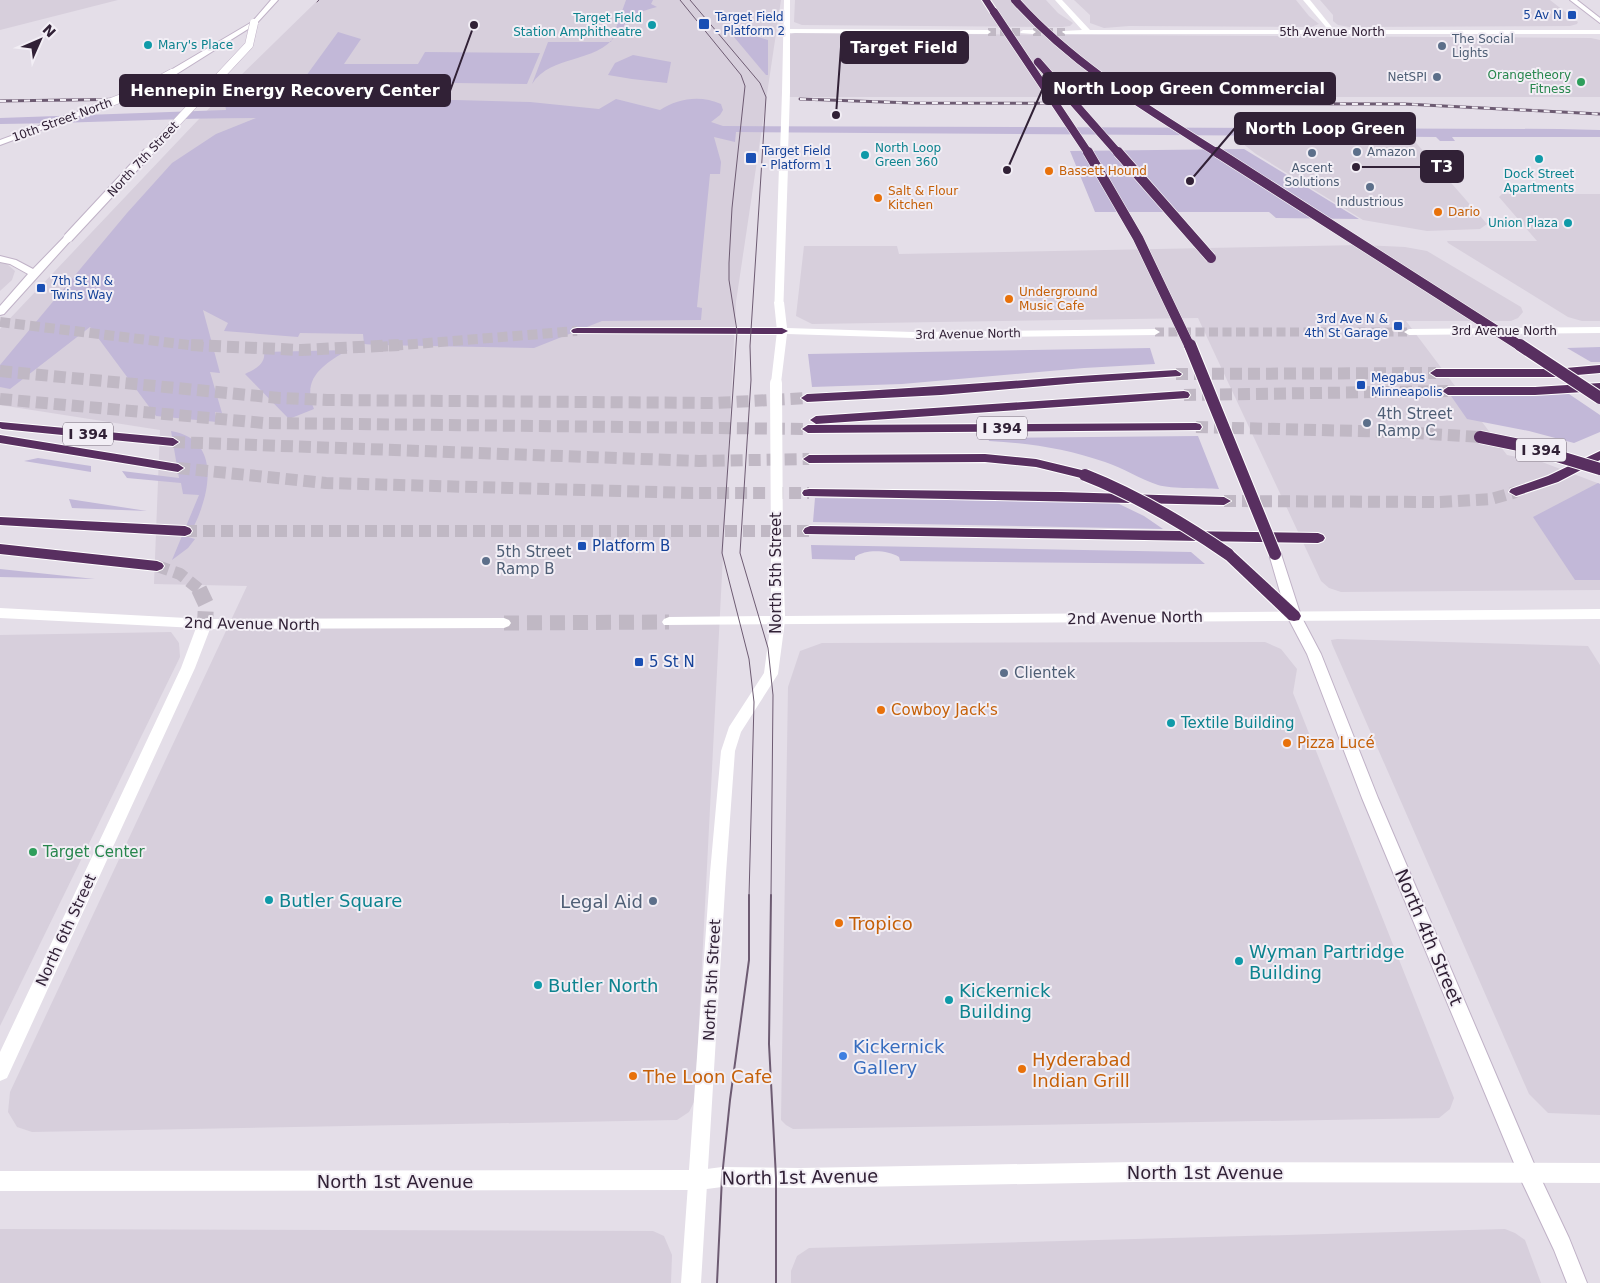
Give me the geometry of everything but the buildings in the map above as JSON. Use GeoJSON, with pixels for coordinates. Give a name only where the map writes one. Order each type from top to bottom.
{"type":"FeatureCollection","features":[{"type":"Feature","properties":{"kind":"highway"},"geometry":{"type":"LineString","coordinates":[[986,0],[1101,171],[1155,271],[1202,375],[1276,554]]}},
{"type":"Feature","properties":{"kind":"highway"},"geometry":{"type":"LineString","coordinates":[[1015,0],[1053,38],[1093,73],[1116,89],[1476,316],[1600,398]]}},
{"type":"Feature","properties":{"kind":"highway"},"geometry":{"type":"LineString","coordinates":[[994,12],[1211,258]]}},
{"type":"Feature","properties":{"kind":"highway"},"geometry":{"type":"LineString","coordinates":[[577,331],[782,331]]}},
{"type":"Feature","properties":{"kind":"highway"},"geometry":{"type":"LineString","coordinates":[[1436,373],[1554,373],[1600,369]]}},
{"type":"Feature","properties":{"kind":"highway"},"geometry":{"type":"LineString","coordinates":[[808,398],[941,391],[1102,377],[1176,374]]}},
{"type":"Feature","properties":{"kind":"highway"},"geometry":{"type":"LineString","coordinates":[[1448,390],[1535,391],[1600,387]]}},
{"type":"Feature","properties":{"kind":"highway","name":"I 394"},"geometry":{"type":"LineString","coordinates":[[1184,395],[808,425],[1196,427]]}},
{"type":"Feature","properties":{"kind":"highway","name":"I 394"},"geometry":{"type":"LineString","coordinates":[[2,425],[173,442]]}},
{"type":"Feature","properties":{"kind":"highway","name":"I 394"},"geometry":{"type":"LineString","coordinates":[[1480,438],[1500,440],[1543,451],[1600,469]]}},
{"type":"Feature","properties":{"kind":"highway"},"geometry":{"type":"LineString","coordinates":[[0,439],[178,468]]}},
{"type":"Feature","properties":{"kind":"highway"},"geometry":{"type":"LineString","coordinates":[[1516,492],[1554,479],[1600,455]]}},
{"type":"Feature","properties":{"kind":"highway","name":"I 394"},"geometry":{"type":"LineString","coordinates":[[809,459],[985,458],[1036,463],[1085,475],[1131,493],[1178,520],[1228,554],[1294,616]]}},
{"type":"Feature","properties":{"kind":"highway"},"geometry":{"type":"LineString","coordinates":[[810,493],[1061,496],[1224,501]]}},
{"type":"Feature","properties":{"kind":"highway"},"geometry":{"type":"LineString","coordinates":[[0,521],[184,531]]}},
{"type":"Feature","properties":{"kind":"highway"},"geometry":{"type":"LineString","coordinates":[[810,531],[1318,538]]}},
{"type":"Feature","properties":{"kind":"highway"},"geometry":{"type":"LineString","coordinates":[[0,549],[157,566]]}},
{"type":"Feature","properties":{"kind":"main road","name":"North 4th Street"},"geometry":{"type":"LineString","coordinates":[[1528,1173],[1577,1283]]}},
{"type":"Feature","properties":{"kind":"street","name":"North 7th Street"},"geometry":{"type":"LineString","coordinates":[[3,308],[249,45],[254,23],[275,0]]}},
{"type":"Feature","properties":{"kind":"street","name":"North 5th Street"},"geometry":{"type":"LineString","coordinates":[[691,1283],[718,873],[728,751],[734,731],[771,674],[778,621],[776,382],[782,331],[779,302],[787,0]]}},
{"type":"Feature","properties":{"kind":"street"},"geometry":{"type":"LineString","coordinates":[[1058,0],[1088,32]]}},
{"type":"Feature","properties":{"kind":"street"},"geometry":{"type":"LineString","coordinates":[[1306,0],[1333,32]]}},
{"type":"Feature","properties":{"kind":"street"},"geometry":{"type":"LineString","coordinates":[[1573,0],[1600,21]]}},
{"type":"Feature","properties":{"kind":"street","name":"10th Street North"},"geometry":{"type":"LineString","coordinates":[[0,143],[135,92],[172,73],[254,23]]}},
{"type":"Feature","properties":{"kind":"street"},"geometry":{"type":"LineString","coordinates":[[786,31],[988,32]]}},
{"type":"Feature","properties":{"kind":"street"},"geometry":{"type":"LineString","coordinates":[[1023,32],[1032,32]]}},
{"type":"Feature","properties":{"kind":"street","name":"5th Avenue North"},"geometry":{"type":"LineString","coordinates":[[1065,32],[1600,32]]}},
{"type":"Feature","properties":{"kind":"street"},"geometry":{"type":"LineString","coordinates":[[0,259],[13,262],[34,273]]}},
{"type":"Feature","properties":{"kind":"street","name":"3rd Avenue North"},"geometry":{"type":"LineString","coordinates":[[1409,332],[1600,330]]}},
{"type":"Feature","properties":{"kind":"street","name":"3rd Avenue North"},"geometry":{"type":"LineString","coordinates":[[782,331],[913,335],[1154,332]]}},
{"type":"Feature","properties":{"kind":"street","name":"North 4th Street"},"geometry":{"type":"LineString","coordinates":[[1276,554],[1294,616],[1314,654],[1370,798],[1528,1173]]}},
{"type":"Feature","properties":{"kind":"street","name":"2nd Avenue North"},"geometry":{"type":"LineString","coordinates":[[0,613],[205,624],[504,623]]}},
{"type":"Feature","properties":{"kind":"street","name":"2nd Avenue North"},"geometry":{"type":"LineString","coordinates":[[669,622],[1600,614]]}},
{"type":"Feature","properties":{"kind":"street","name":"North 6th Street"},"geometry":{"type":"LineString","coordinates":[[0,1072],[188,668],[205,624]]}},
{"type":"Feature","properties":{"kind":"street","name":"North 1st Avenue"},"geometry":{"type":"LineString","coordinates":[[0,1181],[699,1180],[722,1177],[800,1178],[1135,1172],[1600,1173]]}},
{"type":"Feature","properties":{"kind":"shaded area"},"geometry":{"type":"Polygon","coordinates":[[[0,0],[118,0],[0,30],[0,0]]]}},
{"type":"Feature","properties":{"kind":"shaded area"},"geometry":{"type":"Polygon","coordinates":[[[318,0],[781,0],[736,302],[695,1100],[689,1112],[677,1120],[32,1132],[17,1127],[8,1112],[10,1092],[247,586],[154,584],[160,430],[0,405],[0,329],[235,81],[318,0]]]}},
{"type":"Feature","properties":{"kind":"shaded area"},"geometry":{"type":"Polygon","coordinates":[[[626,0],[653,0],[651,4],[657,7],[634,15],[625,23],[623,35],[616,35],[612,39],[626,0]]]}},
{"type":"Feature","properties":{"kind":"shaded area"},"geometry":{"type":"Polygon","coordinates":[[[795,0],[1046,0],[1058,13],[1073,23],[1070,26],[1062,27],[802,25],[794,22],[795,0]]]}},
{"type":"Feature","properties":{"kind":"shaded area"},"geometry":{"type":"Polygon","coordinates":[[[1074,0],[1296,0],[1309,16],[1319,24],[1311,27],[1129,26],[1104,28],[1090,23],[1090,15],[1074,0]]]}},
{"type":"Feature","properties":{"kind":"shaded area"},"geometry":{"type":"Polygon","coordinates":[[[1320,0],[1550,0],[1578,22],[1570,26],[1349,27],[1338,25],[1333,21],[1333,15],[1320,0]]]}},
{"type":"Feature","properties":{"kind":"shaded area"},"geometry":{"type":"Polygon","coordinates":[[[338,32],[361,39],[344,64],[418,64],[425,52],[540,53],[527,84],[309,81],[312,76],[306,76],[338,32]]]}},
{"type":"Feature","properties":{"kind":"shaded area"},"geometry":{"type":"Polygon","coordinates":[[[795,33],[1591,38],[1600,40],[1600,97],[783,97],[788,35],[795,33]]]}},
{"type":"Feature","properties":{"kind":"shaded area"},"geometry":{"type":"Polygon","coordinates":[[[734,37],[758,37],[768,40],[768,75],[766,75],[734,37]]]}},
{"type":"Feature","properties":{"kind":"shaded area"},"geometry":{"type":"Polygon","coordinates":[[[548,42],[609,42],[597,51],[550,68],[540,74],[532,84],[548,42]]]}},
{"type":"Feature","properties":{"kind":"shaded area"},"geometry":{"type":"Polygon","coordinates":[[[633,55],[671,62],[667,83],[608,75],[615,63],[633,55]]]}},
{"type":"Feature","properties":{"kind":"shaded area"},"geometry":{"type":"Polygon","coordinates":[[[616,99],[660,110],[682,100],[706,99],[721,104],[723,110],[711,122],[723,126],[1560,129],[1600,130],[1600,137],[1452,137],[1455,141],[1440,141],[1436,137],[736,132],[735,142],[714,137],[721,162],[720,174],[710,174],[697,307],[702,308],[701,320],[602,321],[534,348],[376,345],[364,344],[363,334],[300,333],[298,337],[224,331],[228,323],[203,310],[220,373],[210,372],[222,413],[215,412],[217,422],[156,416],[90,327],[10,389],[0,387],[0,365],[127,213],[172,163],[216,134],[256,118],[0,124],[0,118],[226,110],[225,104],[455,100],[530,102],[599,109],[616,99]]]}},
{"type":"Feature","properties":{"kind":"shaded area"},"geometry":{"type":"Polygon","coordinates":[[[1233,136],[1411,137],[1487,224],[1480,229],[1427,231],[1363,220],[1256,154],[1233,136]]]}},
{"type":"Feature","properties":{"kind":"shaded area"},"geometry":{"type":"Polygon","coordinates":[[[1244,149],[1359,219],[1276,218],[1269,212],[1095,212],[1070,151],[1244,149]]]}},
{"type":"Feature","properties":{"kind":"shaded area"},"geometry":{"type":"Polygon","coordinates":[[[1502,194],[1600,194],[1600,321],[1582,321],[1568,317],[1448,243],[1447,241],[1537,241],[1499,197],[1502,194]]]}},
{"type":"Feature","properties":{"kind":"shaded area"},"geometry":{"type":"Polygon","coordinates":[[[1362,245],[1405,247],[1427,251],[1521,307],[1523,312],[1518,318],[1511,321],[1406,321],[1507,455],[1542,462],[1600,484],[1600,590],[1341,592],[1329,588],[1321,581],[1198,318],[812,324],[796,316],[804,246],[897,246],[899,254],[1362,245]]]}},
{"type":"Feature","properties":{"kind":"shaded area"},"geometry":{"type":"Polygon","coordinates":[[[0,261],[15,271],[12,280],[0,291],[0,261]]]}},
{"type":"Feature","properties":{"kind":"shaded area"},"geometry":{"type":"Polygon","coordinates":[[[1600,347],[1600,362],[1591,362],[1567,348],[1600,347]]]}},
{"type":"Feature","properties":{"kind":"shaded area"},"geometry":{"type":"Polygon","coordinates":[[[1150,348],[1155,364],[1084,368],[902,384],[812,387],[808,354],[1150,348]]]}},
{"type":"Feature","properties":{"kind":"shaded area"},"geometry":{"type":"Polygon","coordinates":[[[348,350],[317,373],[310,389],[314,409],[289,419],[245,374],[262,363],[264,352],[348,350]]]}},
{"type":"Feature","properties":{"kind":"shaded area"},"geometry":{"type":"Polygon","coordinates":[[[1569,394],[1600,415],[1600,432],[1574,443],[1529,431],[1467,419],[1451,396],[1569,394]]]}},
{"type":"Feature","properties":{"kind":"shaded area"},"geometry":{"type":"Polygon","coordinates":[[[171,431],[188,437],[200,447],[206,460],[208,475],[202,508],[188,537],[195,539],[188,548],[172,560],[199,495],[183,494],[181,483],[127,478],[122,471],[179,478],[171,431]]]}},
{"type":"Feature","properties":{"kind":"shaded area"},"geometry":{"type":"Polygon","coordinates":[[[1198,436],[1219,489],[1179,488],[1158,485],[1112,464],[1091,457],[1048,447],[989,441],[988,438],[1198,436]]]}},
{"type":"Feature","properties":{"kind":"shaded area"},"geometry":{"type":"Polygon","coordinates":[[[38,458],[91,466],[91,472],[24,461],[38,458]]]}},
{"type":"Feature","properties":{"kind":"shaded area"},"geometry":{"type":"Polygon","coordinates":[[[1598,483],[1600,484],[1600,580],[1575,580],[1533,517],[1598,483]]]}},
{"type":"Feature","properties":{"kind":"shaded area"},"geometry":{"type":"Polygon","coordinates":[[[815,498],[1115,502],[1144,516],[1163,529],[813,522],[815,498]]]}},
{"type":"Feature","properties":{"kind":"shaded area"},"geometry":{"type":"Polygon","coordinates":[[[69,499],[147,511],[72,508],[69,499]]]}},
{"type":"Feature","properties":{"kind":"shaded area"},"geometry":{"type":"Polygon","coordinates":[[[811,545],[1191,552],[1205,564],[900,561],[899,557],[877,551],[860,554],[855,557],[855,560],[812,559],[811,545]]]}},
{"type":"Feature","properties":{"kind":"shaded area"},"geometry":{"type":"Polygon","coordinates":[[[0,569],[95,579],[0,577],[0,569]]]}},
{"type":"Feature","properties":{"kind":"shaded area","name":"Target Center"},"geometry":{"type":"Polygon","coordinates":[[[171,632],[179,643],[180,657],[0,1026],[0,635],[171,632]]]}},
{"type":"Feature","properties":{"kind":"shaded area"},"geometry":{"type":"Polygon","coordinates":[[[1331,640],[1588,646],[1600,665],[1600,1115],[1548,1113],[1529,1094],[1332,644],[1331,640]]]}},
{"type":"Feature","properties":{"kind":"shaded area"},"geometry":{"type":"Polygon","coordinates":[[[1265,642],[1281,649],[1297,669],[1293,693],[1454,1098],[1450,1109],[1439,1118],[793,1129],[781,1120],[788,687],[800,651],[822,643],[1265,642]]]}},
{"type":"Feature","properties":{"kind":"shaded area"},"geometry":{"type":"Polygon","coordinates":[[[0,1229],[653,1231],[664,1236],[672,1255],[671,1283],[0,1283],[0,1229]]]}},
{"type":"Feature","properties":{"kind":"shaded area"},"geometry":{"type":"Polygon","coordinates":[[[1505,1229],[1525,1240],[1541,1283],[791,1283],[791,1271],[797,1256],[809,1248],[1505,1229]]]}},
{"type":"Feature","properties":{"kind":"tunnel"},"geometry":{"type":"LineString","coordinates":[[988,32],[1023,32]]}},
{"type":"Feature","properties":{"kind":"tunnel"},"geometry":{"type":"LineString","coordinates":[[1033,32],[1065,32]]}},
{"type":"Feature","properties":{"kind":"tunnel"},"geometry":{"type":"LineString","coordinates":[[0,322],[205,347]]}},
{"type":"Feature","properties":{"kind":"tunnel"},"geometry":{"type":"LineString","coordinates":[[378,347],[577,331]]}},
{"type":"Feature","properties":{"kind":"tunnel"},"geometry":{"type":"LineString","coordinates":[[1155,332],[1409,332]]}},
{"type":"Feature","properties":{"kind":"tunnel"},"geometry":{"type":"LineString","coordinates":[[191,345],[301,350],[399,345]]}},
{"type":"Feature","properties":{"kind":"tunnel"},"geometry":{"type":"LineString","coordinates":[[0,371],[279,398],[327,400],[715,403],[807,398]]}},
{"type":"Feature","properties":{"kind":"tunnel"},"geometry":{"type":"LineString","coordinates":[[1176,374],[1436,373]]}},
{"type":"Feature","properties":{"kind":"tunnel"},"geometry":{"type":"LineString","coordinates":[[1184,395],[1448,391]]}},
{"type":"Feature","properties":{"kind":"tunnel"},"geometry":{"type":"LineString","coordinates":[[0,399],[264,423],[808,429]]}},
{"type":"Feature","properties":{"kind":"tunnel"},"geometry":{"type":"LineString","coordinates":[[1196,427],[1398,432],[1480,437]]}},
{"type":"Feature","properties":{"kind":"tunnel"},"geometry":{"type":"LineString","coordinates":[[173,442],[699,461],[809,459]]}},
{"type":"Feature","properties":{"kind":"tunnel"},"geometry":{"type":"LineString","coordinates":[[178,468],[326,483],[693,493],[809,493]]}},
{"type":"Feature","properties":{"kind":"tunnel"},"geometry":{"type":"LineString","coordinates":[[1224,501],[1440,502],[1491,499],[1516,492]]}},
{"type":"Feature","properties":{"kind":"tunnel"},"geometry":{"type":"LineString","coordinates":[[185,531],[810,531]]}},
{"type":"Feature","properties":{"kind":"tunnel"},"geometry":{"type":"LineString","coordinates":[[157,566],[180,574],[199,589]]}},
{"type":"Feature","properties":{"kind":"tunnel"},"geometry":{"type":"LineString","coordinates":[[199,589],[206,604],[205,624]]}},
{"type":"Feature","properties":{"kind":"tunnel"},"geometry":{"type":"LineString","coordinates":[[504,623],[669,622]]}},
{"type":"Feature","properties":{"kind":"tram line"},"geometry":{"type":"LineString","coordinates":[[680,0],[741,75],[745,86],[732,208],[729,263],[729,280],[737,331],[722,553],[749,659],[754,702],[749,897]]}},
{"type":"Feature","properties":{"kind":"tram line"},"geometry":{"type":"LineString","coordinates":[[690,0],[760,83],[766,97],[750,346],[751,380],[740,553],[768,648],[773,695],[771,897]]}},
{"type":"Feature","properties":{"kind":"tram line"},"geometry":{"type":"LineString","coordinates":[[771,895],[769,1044],[776,1178],[776,1283]]}},
{"type":"Feature","properties":{"kind":"tram line"},"geometry":{"type":"LineString","coordinates":[[717,1283],[722,1177],[730,1100],[749,960],[749,897]]}},
{"type":"Feature","properties":{"kind":"railway"},"geometry":{"type":"LineString","coordinates":[[0,101],[205,98]]}},
{"type":"Feature","properties":{"kind":"railway"},"geometry":{"type":"LineString","coordinates":[[800,99],[912,103],[1405,104],[1600,114]]}},
{"type":"Feature","properties":{"kind":"place","name":"5 Av N"},"geometry":{"type":"Point","coordinates":[1572,15]}},
{"type":"Feature","properties":{"kind":"place","name":"Target Field - Platform 2"},"geometry":{"type":"Point","coordinates":[704,24]}},
{"type":"Feature","properties":{"kind":"place","name":"Hennepin Energy Recovery Center"},"geometry":{"type":"Point","coordinates":[474,25]}},
{"type":"Feature","properties":{"kind":"place","name":"Target Field Station Amphitheatre"},"geometry":{"type":"Point","coordinates":[652,25]}},
{"type":"Feature","properties":{"kind":"place","name":"Mary's Place"},"geometry":{"type":"Point","coordinates":[148,45]}},
{"type":"Feature","properties":{"kind":"place","name":"The Social Lights"},"geometry":{"type":"Point","coordinates":[1442,46]}},
{"type":"Feature","properties":{"kind":"place","name":"NetSPI"},"geometry":{"type":"Point","coordinates":[1437,77]}},
{"type":"Feature","properties":{"kind":"place","name":"Orangetheory Fitness"},"geometry":{"type":"Point","coordinates":[1581,82]}},
{"type":"Feature","properties":{"kind":"place","name":"Target Field"},"geometry":{"type":"Point","coordinates":[836,115]}},
{"type":"Feature","properties":{"kind":"place","name":"Amazon"},"geometry":{"type":"Point","coordinates":[1357,152]}},
{"type":"Feature","properties":{"kind":"place","name":"Ascent Solutions"},"geometry":{"type":"Point","coordinates":[1312,153]}},
{"type":"Feature","properties":{"kind":"place","name":"North Loop Green 360"},"geometry":{"type":"Point","coordinates":[865,155]}},
{"type":"Feature","properties":{"kind":"place","name":"Target Field - Platform 1"},"geometry":{"type":"Point","coordinates":[751,158]}},
{"type":"Feature","properties":{"kind":"place","name":"Dock Street Apartments"},"geometry":{"type":"Point","coordinates":[1539,159]}},
{"type":"Feature","properties":{"kind":"place","name":"T3"},"geometry":{"type":"Point","coordinates":[1356,167]}},
{"type":"Feature","properties":{"kind":"place","name":"North Loop Green Commercial"},"geometry":{"type":"Point","coordinates":[1007,170]}},
{"type":"Feature","properties":{"kind":"place","name":"Bassett Hound"},"geometry":{"type":"Point","coordinates":[1049,171]}},
{"type":"Feature","properties":{"kind":"place","name":"North Loop Green"},"geometry":{"type":"Point","coordinates":[1190,181]}},
{"type":"Feature","properties":{"kind":"place","name":"Industrious"},"geometry":{"type":"Point","coordinates":[1370,187]}},
{"type":"Feature","properties":{"kind":"place","name":"Salt & Flour Kitchen"},"geometry":{"type":"Point","coordinates":[878,198]}},
{"type":"Feature","properties":{"kind":"place","name":"Dario"},"geometry":{"type":"Point","coordinates":[1438,212]}},
{"type":"Feature","properties":{"kind":"place","name":"Union Plaza"},"geometry":{"type":"Point","coordinates":[1568,223]}},
{"type":"Feature","properties":{"kind":"place","name":"7th St N & Twins Way"},"geometry":{"type":"Point","coordinates":[41,288]}},
{"type":"Feature","properties":{"kind":"place","name":"Underground Music Cafe"},"geometry":{"type":"Point","coordinates":[1009,299]}},
{"type":"Feature","properties":{"kind":"place","name":"3rd Ave N & 4th St Garage"},"geometry":{"type":"Point","coordinates":[1398,326]}},
{"type":"Feature","properties":{"kind":"place","name":"Megabus Minneapolis"},"geometry":{"type":"Point","coordinates":[1361,385]}},
{"type":"Feature","properties":{"kind":"place","name":"4th Street Ramp C"},"geometry":{"type":"Point","coordinates":[1367,423]}},
{"type":"Feature","properties":{"kind":"place","name":"Platform B"},"geometry":{"type":"Point","coordinates":[582,546]}},
{"type":"Feature","properties":{"kind":"place","name":"5th Street Ramp B"},"geometry":{"type":"Point","coordinates":[486,561]}},
{"type":"Feature","properties":{"kind":"place","name":"5 St N"},"geometry":{"type":"Point","coordinates":[639,662]}},
{"type":"Feature","properties":{"kind":"place","name":"Clientek"},"geometry":{"type":"Point","coordinates":[1004,673]}},
{"type":"Feature","properties":{"kind":"place","name":"Cowboy Jack's"},"geometry":{"type":"Point","coordinates":[881,710]}},
{"type":"Feature","properties":{"kind":"place","name":"Textile Building"},"geometry":{"type":"Point","coordinates":[1171,723]}},
{"type":"Feature","properties":{"kind":"place","name":"Pizza Lucé"},"geometry":{"type":"Point","coordinates":[1287,743]}},
{"type":"Feature","properties":{"kind":"place","name":"Target Center"},"geometry":{"type":"Point","coordinates":[33,852]}},
{"type":"Feature","properties":{"kind":"place","name":"Butler Square"},"geometry":{"type":"Point","coordinates":[269,900]}},
{"type":"Feature","properties":{"kind":"place","name":"Legal Aid"},"geometry":{"type":"Point","coordinates":[653,901]}},
{"type":"Feature","properties":{"kind":"place","name":"Tropico"},"geometry":{"type":"Point","coordinates":[839,923]}},
{"type":"Feature","properties":{"kind":"place","name":"Wyman Partridge Building"},"geometry":{"type":"Point","coordinates":[1239,961]}},
{"type":"Feature","properties":{"kind":"place","name":"Butler North"},"geometry":{"type":"Point","coordinates":[538,985]}},
{"type":"Feature","properties":{"kind":"place","name":"Kickernick Building"},"geometry":{"type":"Point","coordinates":[949,1000]}},
{"type":"Feature","properties":{"kind":"place","name":"Kickernick Gallery"},"geometry":{"type":"Point","coordinates":[843,1056]}},
{"type":"Feature","properties":{"kind":"place","name":"Hyderabad Indian Grill"},"geometry":{"type":"Point","coordinates":[1022,1069]}},
{"type":"Feature","properties":{"kind":"place","name":"The Loon Cafe"},"geometry":{"type":"Point","coordinates":[633,1076]}}]}
